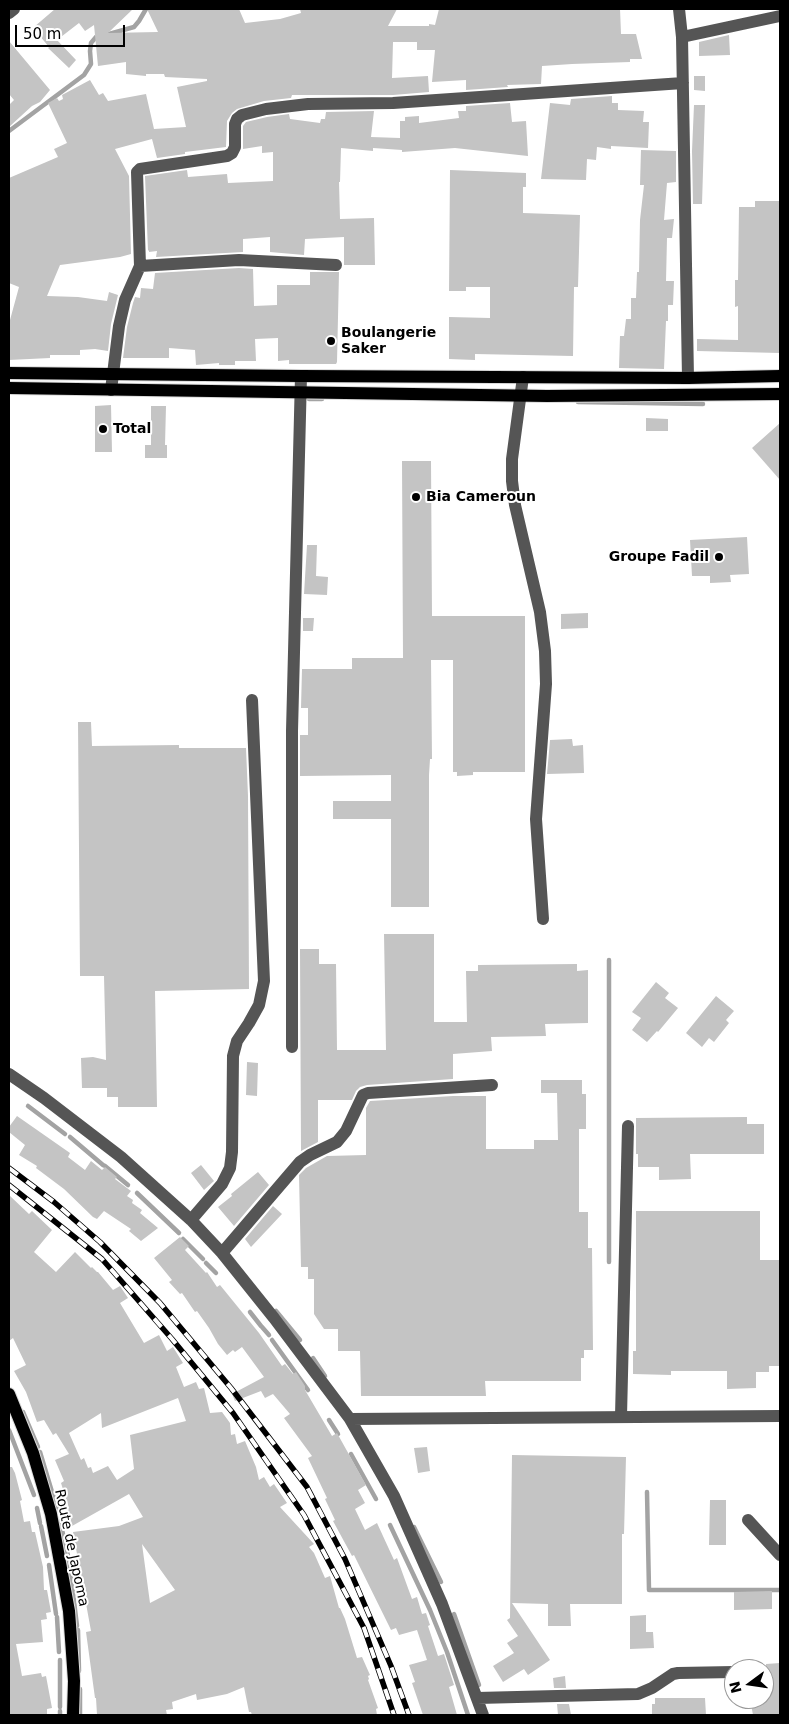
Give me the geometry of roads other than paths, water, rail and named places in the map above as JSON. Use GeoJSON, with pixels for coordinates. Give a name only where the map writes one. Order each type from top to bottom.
{"type":"FeatureCollection","features":[{"type":"Feature","properties":{"kind":"main road"},"geometry":{"type":"LineString","coordinates":[[9,373],[688,378],[780,376]]}},
{"type":"Feature","properties":{"kind":"main road"},"geometry":{"type":"LineString","coordinates":[[9,388],[520,396],[780,394]]}},
{"type":"Feature","properties":{"kind":"main road","name":"Route de Japoma"},"geometry":{"type":"LineString","coordinates":[[9,1394],[33,1453],[51,1514],[69,1611],[74,1673],[73,1715]]}},
{"type":"Feature","properties":{"kind":"street"},"geometry":{"type":"LineString","coordinates":[[9,13],[14,9]]}},
{"type":"Feature","properties":{"kind":"street"},"geometry":{"type":"LineString","coordinates":[[678,9],[682,36],[688,378]]}},
{"type":"Feature","properties":{"kind":"street"},"geometry":{"type":"LineString","coordinates":[[682,36],[780,16]]}},
{"type":"Feature","properties":{"kind":"street"},"geometry":{"type":"LineString","coordinates":[[111,390],[119,326],[125,300],[140,266],[138,170],[227,156],[232,153],[235,147],[235,124],[237,119],[242,115],[266,109],[308,104],[393,103],[683,84]]}},
{"type":"Feature","properties":{"kind":"street"},"geometry":{"type":"LineString","coordinates":[[140,266],[239,260],[336,265]]}},
{"type":"Feature","properties":{"kind":"street"},"geometry":{"type":"LineString","coordinates":[[292,1047],[292,731],[301,376]]}},
{"type":"Feature","properties":{"kind":"street"},"geometry":{"type":"LineString","coordinates":[[523,377],[512,458],[512,481],[515,504],[540,612],[545,651],[546,684],[536,819],[543,919]]}},
{"type":"Feature","properties":{"kind":"street"},"geometry":{"type":"LineString","coordinates":[[190,1220],[222,1184],[230,1168],[232,1152],[233,1056],[237,1042],[259,1005],[264,981],[252,700]]}},
{"type":"Feature","properties":{"kind":"street"},"geometry":{"type":"LineString","coordinates":[[9,1074],[44,1098],[121,1157],[190,1220],[222,1253],[350,1419],[394,1496],[442,1604],[483,1715]]}},
{"type":"Feature","properties":{"kind":"street"},"geometry":{"type":"LineString","coordinates":[[222,1253],[300,1162],[337,1142],[346,1131],[363,1095],[368,1093],[492,1085]]}},
{"type":"Feature","properties":{"kind":"street"},"geometry":{"type":"LineString","coordinates":[[621,1416],[628,1126]]}},
{"type":"Feature","properties":{"kind":"street"},"geometry":{"type":"LineString","coordinates":[[350,1419],[780,1416]]}},
{"type":"Feature","properties":{"kind":"street"},"geometry":{"type":"LineString","coordinates":[[748,1520],[780,1555]]}},
{"type":"Feature","properties":{"kind":"street"},"geometry":{"type":"LineString","coordinates":[[477,1698],[638,1694],[652,1688],[673,1674],[724,1672]]}},
{"type":"Feature","properties":{"kind":"waterway"},"geometry":{"type":"LineString","coordinates":[[109,34],[134,27],[146,9]]}},
{"type":"Feature","properties":{"kind":"waterway"},"geometry":{"type":"LineString","coordinates":[[9,131],[84,75],[91,64],[91,43],[99,36]]}},
{"type":"Feature","properties":{"kind":"waterway"},"geometry":{"type":"LineString","coordinates":[[309,399],[322,399]]}},
{"type":"Feature","properties":{"kind":"waterway"},"geometry":{"type":"LineString","coordinates":[[578,402],[703,404]]}},
{"type":"Feature","properties":{"kind":"waterway"},"geometry":{"type":"LineString","coordinates":[[609,960],[609,1262]]}},
{"type":"Feature","properties":{"kind":"waterway"},"geometry":{"type":"LineString","coordinates":[[28,1106],[65,1134]]}},
{"type":"Feature","properties":{"kind":"waterway"},"geometry":{"type":"LineString","coordinates":[[70,1137],[103,1165]]}},
{"type":"Feature","properties":{"kind":"waterway"},"geometry":{"type":"LineString","coordinates":[[105,1166],[128,1185]]}},
{"type":"Feature","properties":{"kind":"waterway"},"geometry":{"type":"LineString","coordinates":[[137,1193],[179,1233]]}},
{"type":"Feature","properties":{"kind":"waterway"},"geometry":{"type":"LineString","coordinates":[[183,1239],[203,1259]]}},
{"type":"Feature","properties":{"kind":"waterway"},"geometry":{"type":"LineString","coordinates":[[206,1263],[216,1273]]}},
{"type":"Feature","properties":{"kind":"waterway"},"geometry":{"type":"LineString","coordinates":[[276,1311],[300,1340]]}},
{"type":"Feature","properties":{"kind":"waterway"},"geometry":{"type":"LineString","coordinates":[[250,1312],[261,1326]]}},
{"type":"Feature","properties":{"kind":"waterway"},"geometry":{"type":"LineString","coordinates":[[262,1327],[269,1335]]}},
{"type":"Feature","properties":{"kind":"waterway"},"geometry":{"type":"LineString","coordinates":[[272,1340],[308,1390]]}},
{"type":"Feature","properties":{"kind":"waterway"},"geometry":{"type":"LineString","coordinates":[[313,1358],[325,1376]]}},
{"type":"Feature","properties":{"kind":"waterway"},"geometry":{"type":"LineString","coordinates":[[23,1412],[38,1447]]}},
{"type":"Feature","properties":{"kind":"waterway"},"geometry":{"type":"LineString","coordinates":[[329,1420],[338,1434]]}},
{"type":"Feature","properties":{"kind":"waterway"},"geometry":{"type":"LineString","coordinates":[[9,1430],[34,1495]]}},
{"type":"Feature","properties":{"kind":"waterway"},"geometry":{"type":"LineString","coordinates":[[40,1452],[58,1512]]}},
{"type":"Feature","properties":{"kind":"waterway"},"geometry":{"type":"LineString","coordinates":[[351,1454],[376,1499]]}},
{"type":"Feature","properties":{"kind":"waterway"},"geometry":{"type":"LineString","coordinates":[[647,1492],[649,1590],[780,1590]]}},
{"type":"Feature","properties":{"kind":"waterway"},"geometry":{"type":"LineString","coordinates":[[37,1508],[40,1523]]}},
{"type":"Feature","properties":{"kind":"waterway"},"geometry":{"type":"LineString","coordinates":[[60,1521],[69,1560],[77,1626]]}},
{"type":"Feature","properties":{"kind":"waterway"},"geometry":{"type":"LineString","coordinates":[[390,1525],[430,1610],[447,1652],[468,1715]]}},
{"type":"Feature","properties":{"kind":"waterway"},"geometry":{"type":"LineString","coordinates":[[41,1526],[47,1556]]}},
{"type":"Feature","properties":{"kind":"waterway"},"geometry":{"type":"LineString","coordinates":[[414,1527],[441,1582]]}},
{"type":"Feature","properties":{"kind":"waterway"},"geometry":{"type":"LineString","coordinates":[[49,1565],[56,1614]]}},
{"type":"Feature","properties":{"kind":"waterway"},"geometry":{"type":"LineString","coordinates":[[454,1614],[479,1685]]}},
{"type":"Feature","properties":{"kind":"waterway"},"geometry":{"type":"LineString","coordinates":[[57,1617],[59,1652]]}},
{"type":"Feature","properties":{"kind":"waterway"},"geometry":{"type":"LineString","coordinates":[[78,1630],[79,1671]]}},
{"type":"Feature","properties":{"kind":"waterway"},"geometry":{"type":"LineString","coordinates":[[60,1660],[60,1707]]}},
{"type":"Feature","properties":{"kind":"waterway"},"geometry":{"type":"LineString","coordinates":[[80,1689],[80,1715]]}},
{"type":"Feature","properties":{"kind":"railway"},"geometry":{"type":"LineString","coordinates":[[9,1168],[54,1202],[100,1242],[160,1303],[231,1388],[307,1487],[345,1559],[391,1666],[409,1715]]}},
{"type":"Feature","properties":{"kind":"railway"},"geometry":{"type":"LineString","coordinates":[[9,1185],[102,1259],[233,1413],[304,1515],[364,1628],[394,1715]]}},
{"type":"Feature","properties":{"kind":"place","name":"Boulangerie Saker"},"geometry":{"type":"Point","coordinates":[331,341]}},
{"type":"Feature","properties":{"kind":"place","name":"Total"},"geometry":{"type":"Point","coordinates":[103,429]}},
{"type":"Feature","properties":{"kind":"place","name":"Bia Cameroun"},"geometry":{"type":"Point","coordinates":[416,497]}},
{"type":"Feature","properties":{"kind":"place","name":"Groupe Fadil"},"geometry":{"type":"Point","coordinates":[719,557]}}]}
